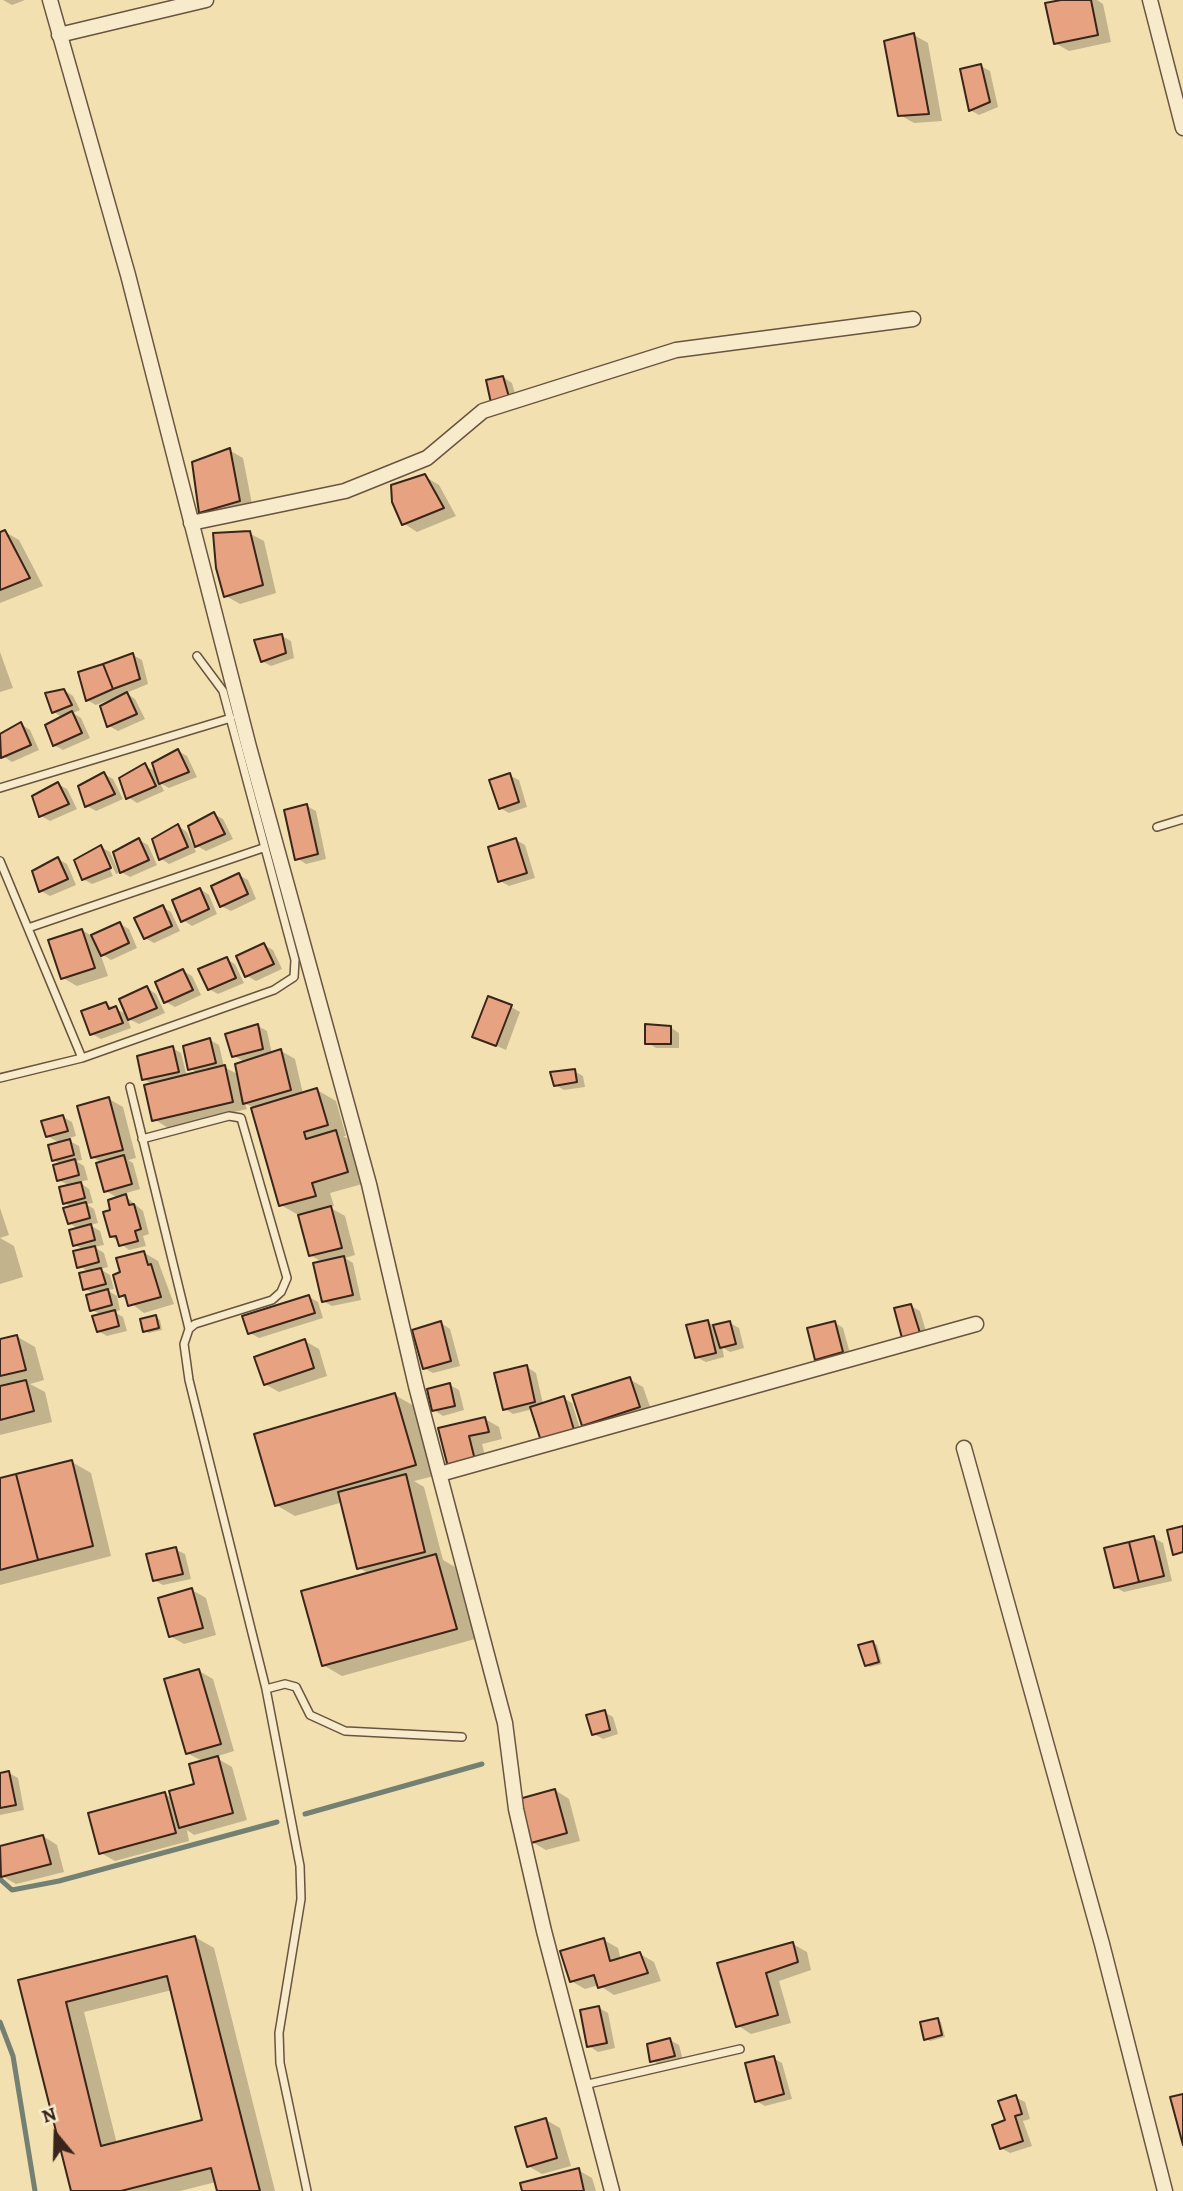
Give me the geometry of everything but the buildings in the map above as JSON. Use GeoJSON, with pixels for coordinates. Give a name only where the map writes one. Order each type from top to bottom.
{"type":"FeatureCollection","features":[{"type":"Feature","properties":{"kind":"street"},"geometry":{"type":"LineString","coordinates":[[50,0],[128,275],[191,523],[369,1184],[416,1386],[505,1723],[516,1810],[612,2191]]}},
{"type":"Feature","properties":{"kind":"street"},"geometry":{"type":"LineString","coordinates":[[59,35],[206,0]]}},
{"type":"Feature","properties":{"kind":"street"},"geometry":{"type":"LineString","coordinates":[[1150,0],[1183,128]]}},
{"type":"Feature","properties":{"kind":"street"},"geometry":{"type":"LineString","coordinates":[[191,523],[345,491],[427,458],[483,411],[676,351],[913,319]]}},
{"type":"Feature","properties":{"kind":"street"},"geometry":{"type":"LineString","coordinates":[[440,1475],[976,1324]]}},
{"type":"Feature","properties":{"kind":"street"},"geometry":{"type":"LineString","coordinates":[[964,1448],[1102,1944],[1166,2191]]}},
{"type":"Feature","properties":{"kind":"lane"},"geometry":{"type":"LineString","coordinates":[[0,1078],[82,1058],[274,989],[294,977],[295,960],[223,691],[197,656]]}},
{"type":"Feature","properties":{"kind":"lane"},"geometry":{"type":"LineString","coordinates":[[0,788],[231,718]]}},
{"type":"Feature","properties":{"kind":"lane"},"geometry":{"type":"LineString","coordinates":[[1157,827],[1183,820]]}},
{"type":"Feature","properties":{"kind":"lane"},"geometry":{"type":"LineString","coordinates":[[28,928],[263,848]]}},
{"type":"Feature","properties":{"kind":"lane"},"geometry":{"type":"LineString","coordinates":[[0,861],[82,1058]]}},
{"type":"Feature","properties":{"kind":"lane"},"geometry":{"type":"LineString","coordinates":[[130,1087],[189,1329],[184,1362],[267,1689],[300,1866],[301,1899],[282,2005],[280,2063],[307,2191]]}},
{"type":"Feature","properties":{"kind":"lane"},"geometry":{"type":"LineString","coordinates":[[142,1139],[229,1116],[241,1118],[282,1256],[287,1278],[277,1297],[202,1321],[189,1329]]}},
{"type":"Feature","properties":{"kind":"lane"},"geometry":{"type":"LineString","coordinates":[[267,1689],[285,1684],[296,1687],[310,1715],[345,1731],[462,1737]]}},
{"type":"Feature","properties":{"kind":"lane"},"geometry":{"type":"LineString","coordinates":[[584,2085],[740,2049]]}},
{"type":"Feature","properties":{"kind":"waterway"},"geometry":{"type":"LineString","coordinates":[[305,1814],[482,1764]]}},
{"type":"Feature","properties":{"kind":"waterway"},"geometry":{"type":"LineString","coordinates":[[0,1879],[12,1890],[59,1881],[277,1822]]}},
{"type":"Feature","properties":{"kind":"waterway"},"geometry":{"type":"LineString","coordinates":[[0,2022],[13,2056],[35,2191]]}}]}
